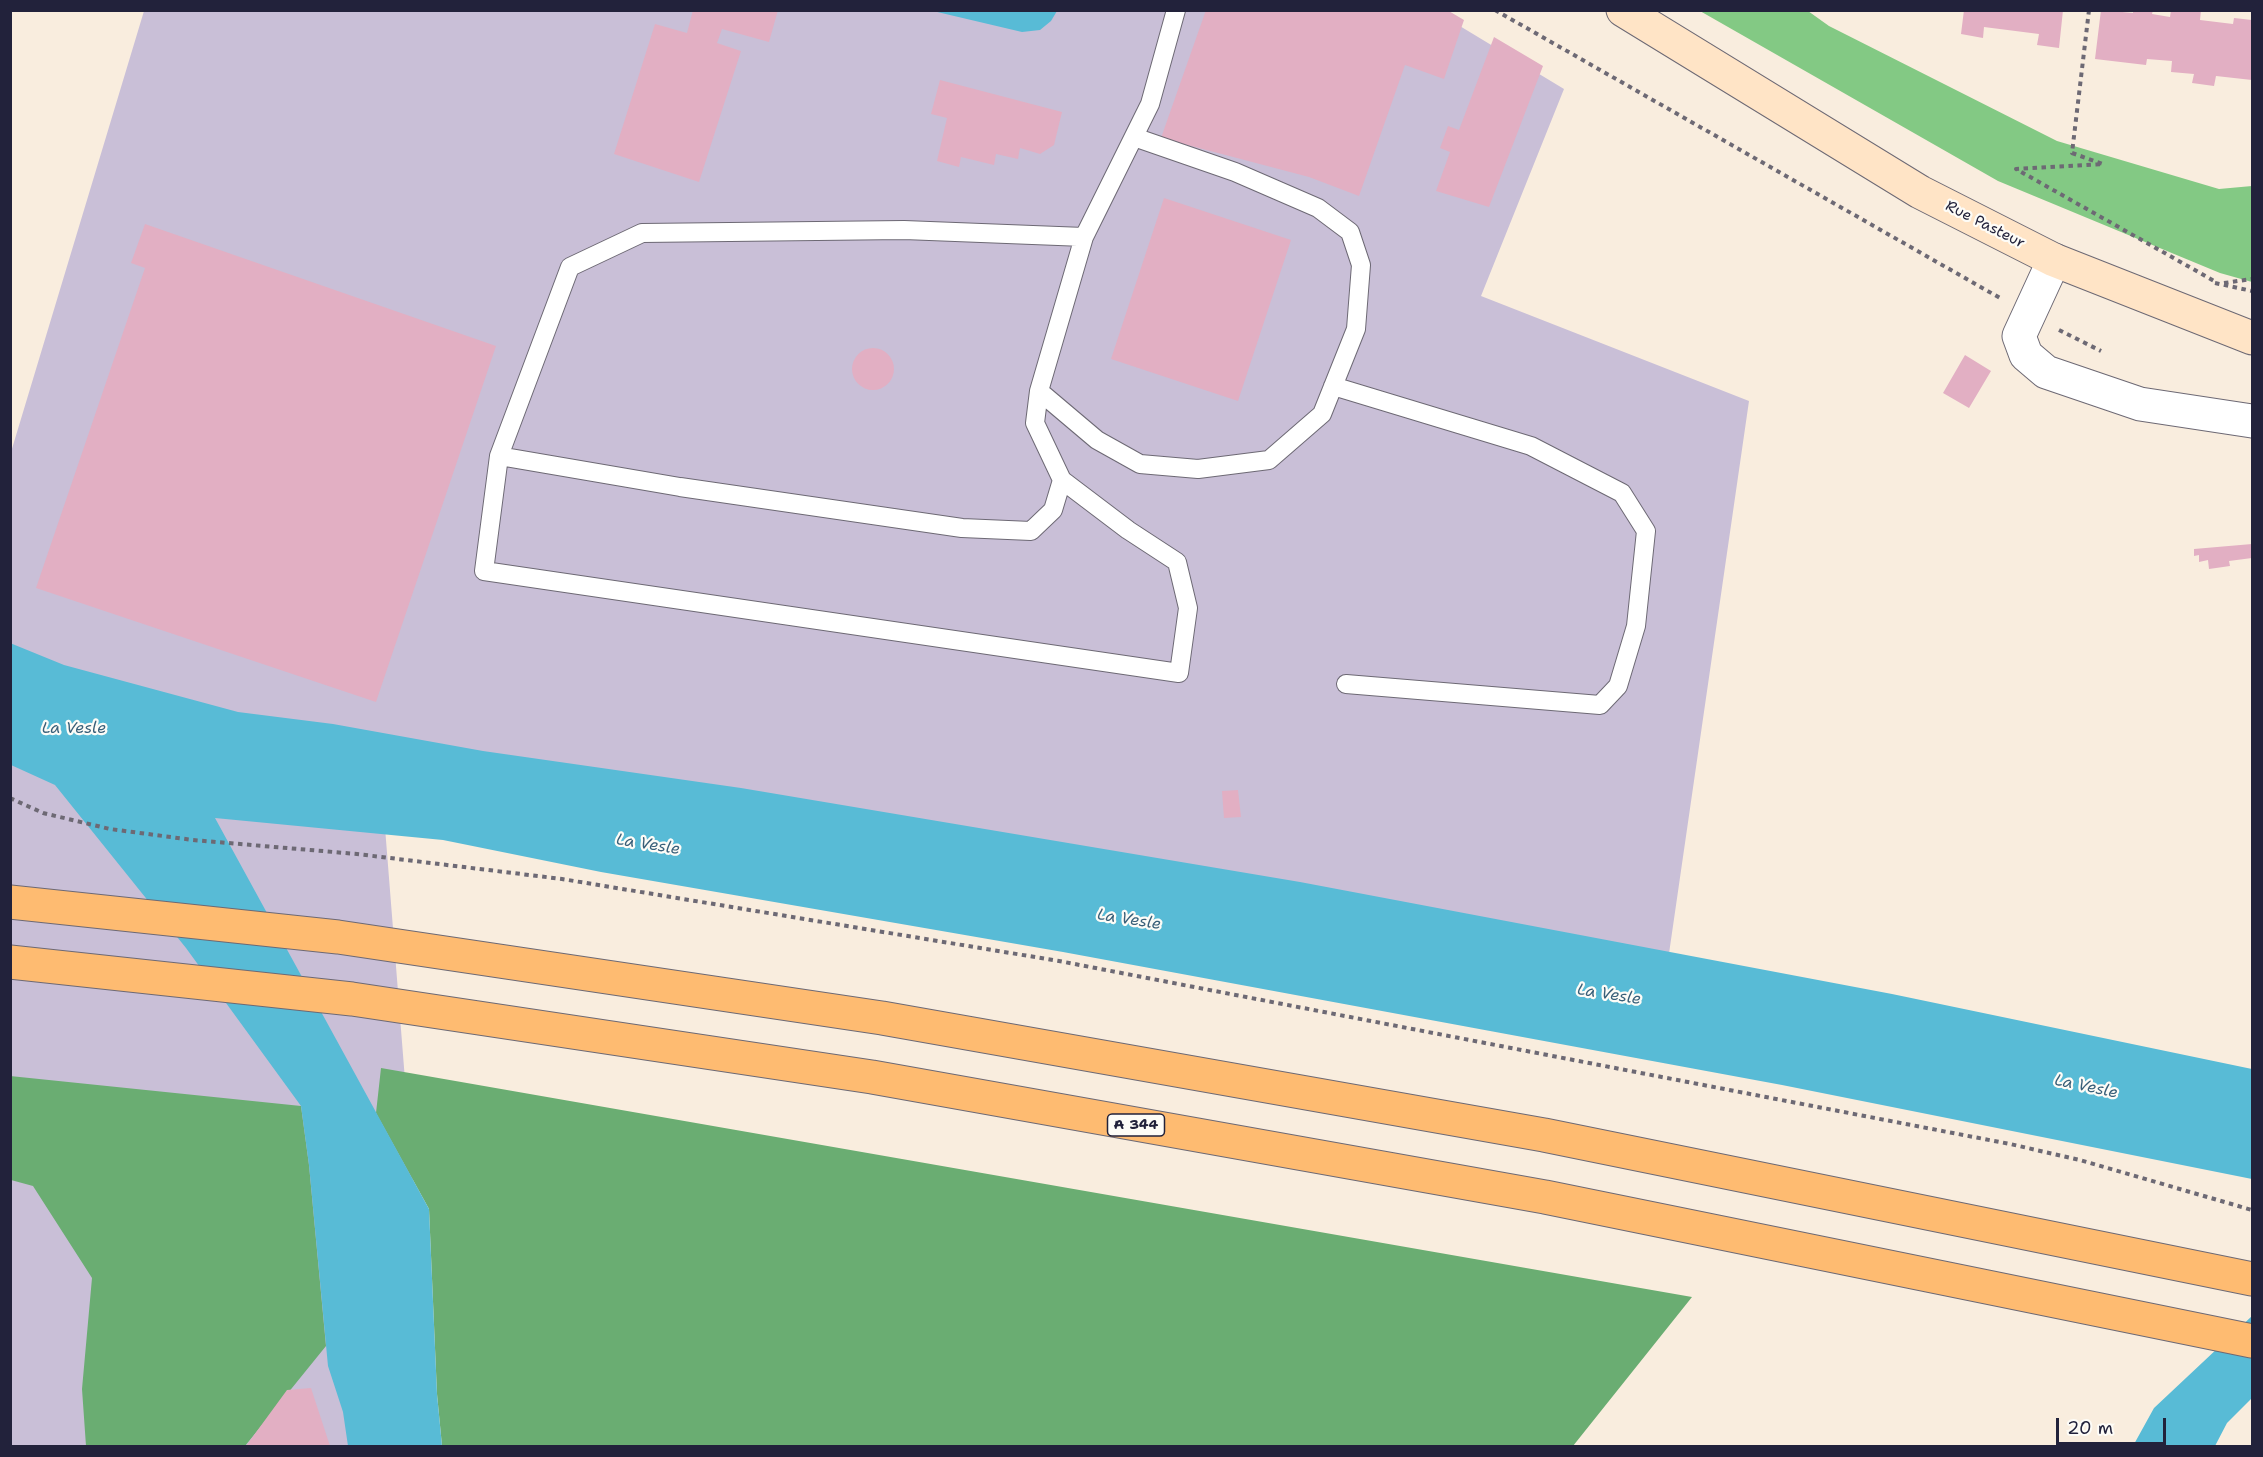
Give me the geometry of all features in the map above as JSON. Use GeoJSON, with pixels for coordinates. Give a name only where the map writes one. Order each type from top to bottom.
{"type":"FeatureCollection","features":[{"type":"Feature","properties":{"kind":"highway"},"geometry":{"type":"LineString","coordinates":[[10,902],[338,937],[882,1018],[1544,1135],[2253,1279]]}},
{"type":"Feature","properties":{"kind":"highway","name":"A 344"},"geometry":{"type":"LineString","coordinates":[[10,962],[352,999],[872,1077],[1545,1197],[2253,1341]]}},
{"type":"Feature","properties":{"kind":"street","name":"Rue Pasteur"},"geometry":{"type":"LineString","coordinates":[[1623,10],[1920,192],[2054,260],[2253,338]]}},
{"type":"Feature","properties":{"kind":"street"},"geometry":{"type":"LineString","coordinates":[[2054,260],[2019,336],[2026,355],[2046,372],[2140,404],[2253,421]]}},
{"type":"Feature","properties":{"kind":"lane"},"geometry":{"type":"LineString","coordinates":[[1084,237],[904,230],[642,233],[570,267],[499,456],[484,572],[1179,673],[1188,608],[1177,562],[1062,480],[1035,423],[1039,391],[1084,237],[1150,104],[1176,10]]}},
{"type":"Feature","properties":{"kind":"lane"},"geometry":{"type":"LineString","coordinates":[[1039,391],[1097,440],[1140,464],[1198,470],[1269,460],[1322,414],[1356,329],[1360,265],[1350,232],[1318,208],[1307,203],[1235,172],[1134,137]]}},
{"type":"Feature","properties":{"kind":"lane"},"geometry":{"type":"LineString","coordinates":[[1333,386],[1531,446],[1622,493],[1646,531],[1636,626],[1618,686],[1599,705],[1346,684]]}},
{"type":"Feature","properties":{"kind":"lane"},"geometry":{"type":"LineString","coordinates":[[499,456],[680,487],[962,528],[1031,531],[1053,510],[1062,480]]}},
{"type":"Feature","properties":{"kind":"path"},"geometry":{"type":"LineString","coordinates":[[1495,10],[2028,314],[2110,355]]}},
{"type":"Feature","properties":{"kind":"path"},"geometry":{"type":"LineString","coordinates":[[2089,10],[2072,153],[2103,164],[2016,169],[2219,284],[2253,279]]}},
{"type":"Feature","properties":{"kind":"path"},"geometry":{"type":"LineString","coordinates":[[2197,279],[2253,291]]}},
{"type":"Feature","properties":{"kind":"path"},"geometry":{"type":"LineString","coordinates":[[10,798],[43,813],[110,830],[193,840],[357,854],[562,879],[1059,961],[2010,1144],[2080,1160],[2253,1210]]}},
{"type":"Feature","properties":{"kind":"shaded area"},"geometry":{"type":"Polygon","coordinates":[[[144,11],[1435,11],[1564,89],[1481,296],[1749,401],[1664,988],[381,777],[434,1446],[11,1446],[11,452],[144,11]]]}},
{"type":"Feature","properties":{"kind":"green space"},"geometry":{"type":"Polygon","coordinates":[[[1700,11],[1808,11],[1829,26],[2057,141],[2219,189],[2252,186],[2252,282],[2220,273],[1998,181],[1700,11]]]}},
{"type":"Feature","properties":{"kind":"green space"},"geometry":{"type":"Polygon","coordinates":[[[381,1068],[1692,1297],[1573,1446],[442,1446],[437,1394],[429,1209],[376,1113],[381,1068]]]}},
{"type":"Feature","properties":{"kind":"green space"},"geometry":{"type":"Polygon","coordinates":[[[10,1076],[301,1106],[309,1165],[326,1346],[245,1446],[86,1446],[82,1389],[92,1278],[33,1186],[11,1180],[10,1076]]]}},
{"type":"Feature","properties":{"kind":"water"},"geometry":{"type":"Polygon","coordinates":[[[933,11],[1057,11],[1051,21],[1040,30],[1022,32],[933,11]]]}},
{"type":"Feature","properties":{"kind":"water","name":"La Vesle"},"geometry":{"type":"Polygon","coordinates":[[[10,643],[64,665],[238,712],[333,724],[483,751],[741,788],[1300,882],[1892,994],[2252,1069],[2252,1179],[1782,1085],[1063,952],[601,872],[443,840],[215,818],[429,1209],[437,1394],[442,1446],[348,1446],[343,1412],[328,1366],[309,1165],[301,1106],[186,948],[55,785],[11,765],[10,643]]]}},
{"type":"Feature","properties":{"kind":"water"},"geometry":{"type":"Polygon","coordinates":[[[2252,1316],[2252,1398],[2227,1423],[2215,1446],[2133,1446],[2154,1408],[2252,1316]]]}},
{"type":"Feature","properties":{"kind":"building"},"geometry":{"type":"Polygon","coordinates":[[[693,10],[778,10],[769,42],[722,29],[717,43],[741,51],[699,182],[614,154],[655,24],[687,33],[693,10]]]}},
{"type":"Feature","properties":{"kind":"building"},"geometry":{"type":"Polygon","coordinates":[[[1206,10],[1447,10],[1464,20],[1444,79],[1405,65],[1359,196],[1309,177],[1161,138],[1206,10]]]}},
{"type":"Feature","properties":{"kind":"building"},"geometry":{"type":"Polygon","coordinates":[[[1964,10],[2063,10],[2059,48],[2037,45],[2039,34],[1984,27],[1983,38],[1961,34],[1964,10]]]}},
{"type":"Feature","properties":{"kind":"building"},"geometry":{"type":"Polygon","coordinates":[[[2101,10],[2133,13],[2133,10],[2153,10],[2152,14],[2170,17],[2171,10],[2201,10],[2200,20],[2233,24],[2234,18],[2252,20],[2252,80],[2216,76],[2214,86],[2192,83],[2194,74],[2171,72],[2172,61],[2147,59],[2146,65],[2095,59],[2101,10]]]}},
{"type":"Feature","properties":{"kind":"building"},"geometry":{"type":"Polygon","coordinates":[[[1494,37],[1543,66],[1489,207],[1436,191],[1450,152],[1440,148],[1448,126],[1459,130],[1494,37]]]}},
{"type":"Feature","properties":{"kind":"building"},"geometry":{"type":"Polygon","coordinates":[[[940,80],[1062,112],[1054,145],[1040,154],[1020,148],[1018,159],[996,154],[994,165],[961,157],[959,167],[937,161],[947,118],[931,114],[940,80]]]}},
{"type":"Feature","properties":{"kind":"building"},"geometry":{"type":"Polygon","coordinates":[[[1164,198],[1291,240],[1238,401],[1111,359],[1164,198]]]}},
{"type":"Feature","properties":{"kind":"building"},"geometry":{"type":"Polygon","coordinates":[[[145,224],[496,346],[376,702],[36,588],[145,268],[131,263],[145,224]]]}},
{"type":"Feature","properties":{"kind":"building"},"geometry":{"type":"Polygon","coordinates":[[[873,348],[881,349],[888,354],[893,361],[893,377],[888,384],[881,389],[873,390],[865,389],[858,384],[853,377],[852,369],[853,361],[858,354],[865,349],[873,348]]]}},
{"type":"Feature","properties":{"kind":"building"},"geometry":{"type":"Polygon","coordinates":[[[1965,355],[1991,371],[1969,408],[1943,393],[1965,355]]]}},
{"type":"Feature","properties":{"kind":"building"},"geometry":{"type":"Polygon","coordinates":[[[2252,544],[2252,558],[2229,561],[2230,566],[2209,569],[2208,560],[2199,562],[2199,555],[2194,556],[2194,549],[2252,544]]]}},
{"type":"Feature","properties":{"kind":"building"},"geometry":{"type":"Polygon","coordinates":[[[1238,790],[1241,817],[1224,818],[1222,791],[1238,790]]]}},
{"type":"Feature","properties":{"kind":"building"},"geometry":{"type":"Polygon","coordinates":[[[311,1388],[330,1446],[246,1446],[287,1390],[311,1388]]]}}]}
